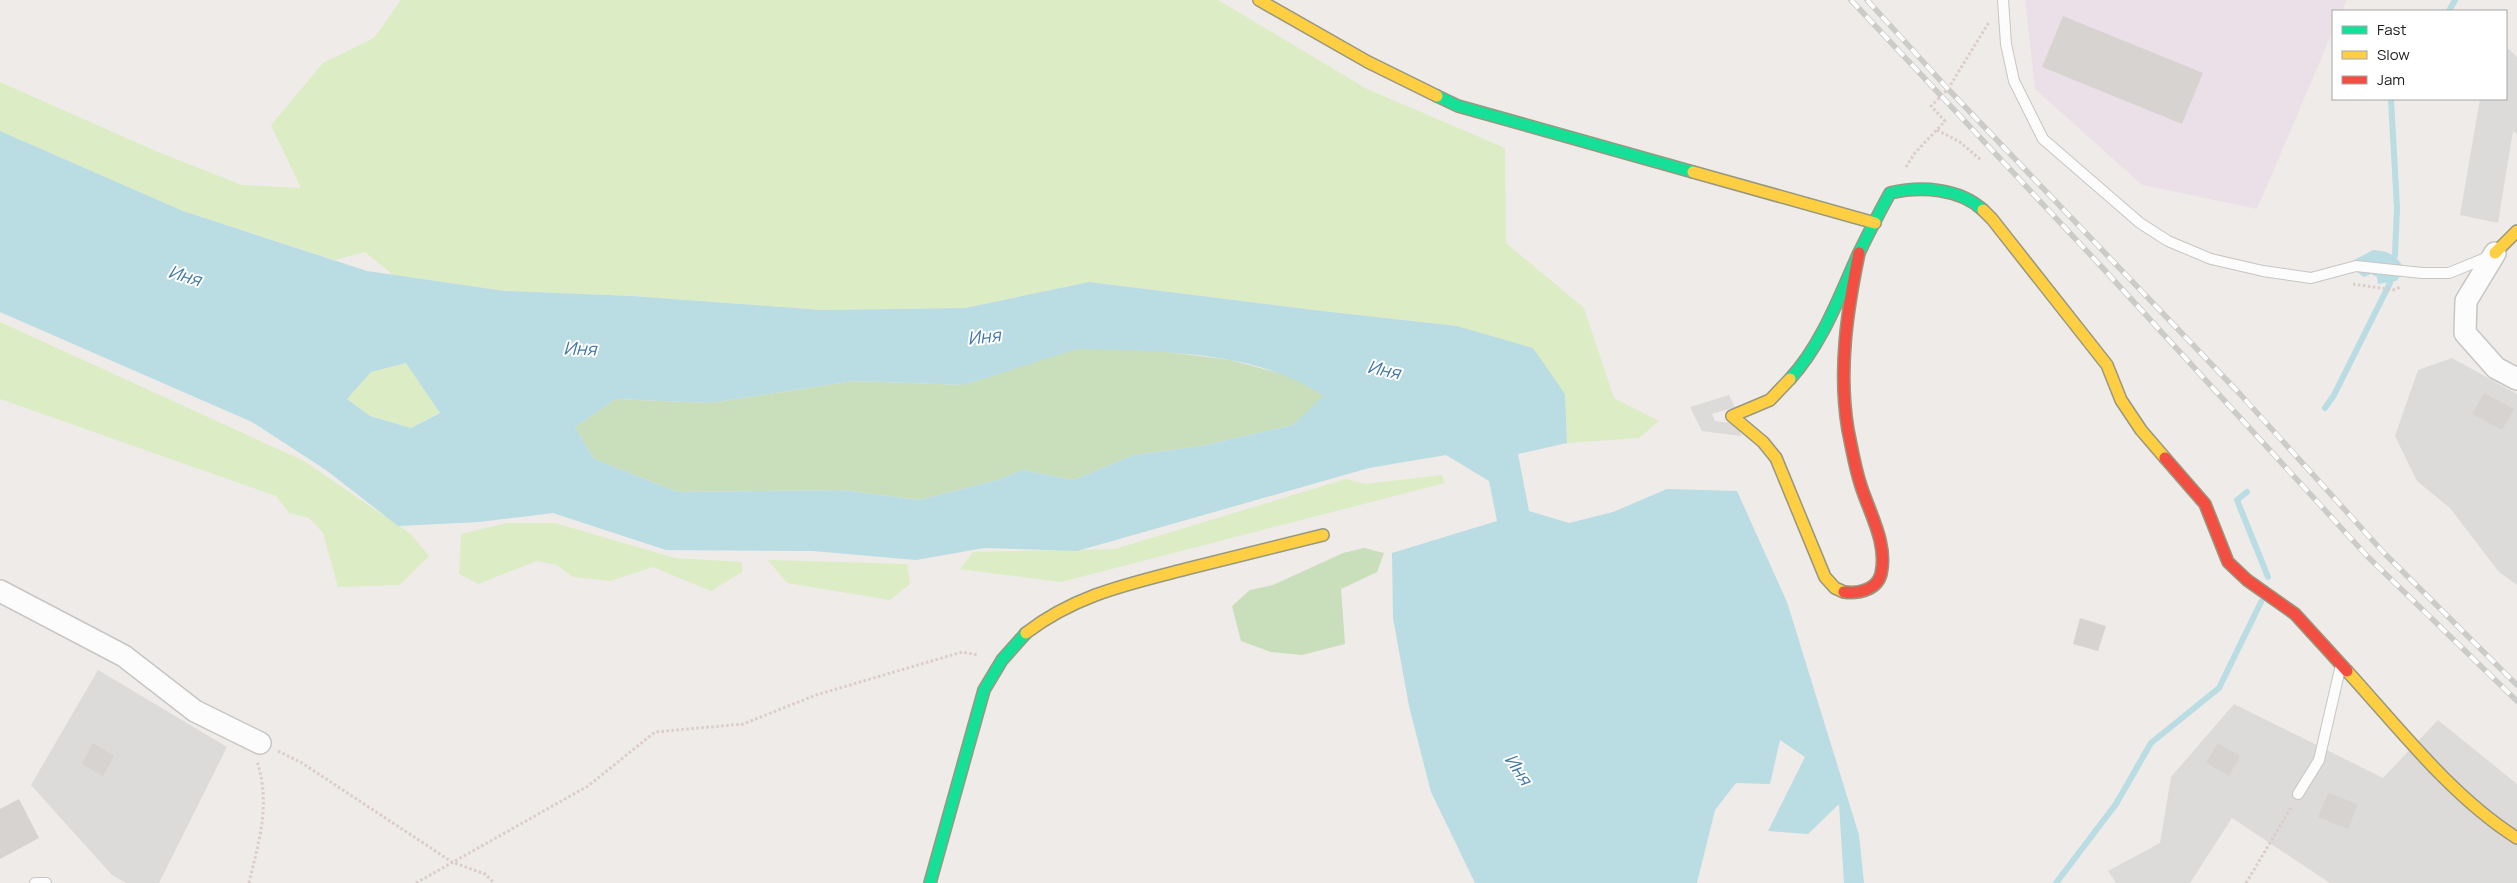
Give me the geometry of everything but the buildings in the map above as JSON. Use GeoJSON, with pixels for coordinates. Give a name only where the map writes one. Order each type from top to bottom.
{"type":"FeatureCollection","features":[{"type":"Feature","properties":{"kind":"street"},"geometry":{"type":"LineString","coordinates":[[1259,0],[1368,62],[1458,106],[1876,223]]}},
{"type":"Feature","properties":{"kind":"street"},"geometry":{"type":"LineString","coordinates":[[1859,253],[1846,321],[1842,365],[1846,416],[1858,474],[1881,552],[1881,574],[1878,582],[1868,589],[1852,592],[1837,590],[1825,576],[1776,458],[1763,442],[1732,416],[1770,400],[1802,366],[1837,304],[1859,253],[1890,193],[1905,188],[1924,190],[1969,200],[1992,219],[2108,365],[2121,400],[2141,430],[2205,504],[2214,523],[2218,541],[2228,562],[2247,580],[2295,614],[2341,666],[2448,779],[2493,823],[2517,838]]}},
{"type":"Feature","properties":{"kind":"street"},"geometry":{"type":"LineString","coordinates":[[2517,231],[2495,253],[2466,302],[2465,333],[2496,368],[2517,379]]}},
{"type":"Feature","properties":{"kind":"street"},"geometry":{"type":"LineString","coordinates":[[930,883],[984,690],[1002,660],[1024,634],[1048,616],[1070,604],[1116,587],[1323,535]]}},
{"type":"Feature","properties":{"kind":"street"},"geometry":{"type":"LineString","coordinates":[[0,592],[124,656],[195,711],[254,740]]}},
{"type":"Feature","properties":{"kind":"lane"},"geometry":{"type":"LineString","coordinates":[[2003,0],[2006,44],[2014,81],[2043,139],[2140,223],[2168,241],[2211,259],[2263,271],[2310,278],[2356,266],[2422,273],[2449,273],[2495,253]]}},
{"type":"Feature","properties":{"kind":"lane"},"geometry":{"type":"LineString","coordinates":[[2298,794],[2319,760],[2341,666]]}},
{"type":"Feature","properties":{"kind":"lane"},"geometry":{"type":"LineString","coordinates":[[35,883],[46,883]]}},
{"type":"Feature","properties":{"kind":"path"},"geometry":{"type":"LineString","coordinates":[[1890,193],[1914,154],[1945,121],[1931,106],[1948,89],[1993,16]]}},
{"type":"Feature","properties":{"kind":"path"},"geometry":{"type":"LineString","coordinates":[[1937,130],[1960,142],[1982,161]]}},
{"type":"Feature","properties":{"kind":"path"},"geometry":{"type":"LineString","coordinates":[[2373,286],[2393,290]]}},
{"type":"Feature","properties":{"kind":"path"},"geometry":{"type":"LineString","coordinates":[[416,883],[588,786],[655,732],[743,724],[816,695],[962,652],[1002,660]]}},
{"type":"Feature","properties":{"kind":"path"},"geometry":{"type":"LineString","coordinates":[[254,740],[302,763],[452,862],[485,874],[494,883]]}},
{"type":"Feature","properties":{"kind":"path"},"geometry":{"type":"LineString","coordinates":[[249,883],[263,824],[263,781],[254,740]]}},
{"type":"Feature","properties":{"kind":"path"},"geometry":{"type":"LineString","coordinates":[[2246,883],[2298,794]]}},
{"type":"Feature","properties":{"kind":"shaded area"},"geometry":{"type":"Polygon","coordinates":[[[2025,0],[2347,0],[2342,10],[2332,10],[2332,33],[2257,209],[2142,185],[2035,89],[2025,0]]]}},
{"type":"Feature","properties":{"kind":"shaded area"},"geometry":{"type":"Polygon","coordinates":[[[2509,49],[2517,57],[2517,134],[2513,131],[2498,223],[2460,215],[2480,100],[2507,100],[2507,50],[2509,49]]]}},
{"type":"Feature","properties":{"kind":"shaded area"},"geometry":{"type":"Polygon","coordinates":[[[2452,358],[2517,394],[2517,585],[2499,572],[2450,508],[2417,481],[2395,436],[2418,370],[2452,358]]]}},
{"type":"Feature","properties":{"kind":"shaded area"},"geometry":{"type":"Polygon","coordinates":[[[1729,395],[1735,407],[1712,414],[1715,421],[1739,424],[1741,436],[1702,431],[1690,407],[1729,395]]]}},
{"type":"Feature","properties":{"kind":"shaded area"},"geometry":{"type":"Polygon","coordinates":[[[98,670],[227,747],[159,883],[126,883],[112,875],[31,785],[98,670]]]}},
{"type":"Feature","properties":{"kind":"shaded area"},"geometry":{"type":"Polygon","coordinates":[[[2234,704],[2383,778],[2438,720],[2517,784],[2517,883],[2330,883],[2232,818],[2190,883],[2116,883],[2108,871],[2160,843],[2171,777],[2234,704]]]}},
{"type":"Feature","properties":{"kind":"green space"},"geometry":{"type":"Polygon","coordinates":[[[401,0],[1218,0],[1367,89],[1505,148],[1506,243],[1584,308],[1614,398],[1659,421],[1639,438],[1567,443],[1565,394],[1457,326],[1089,282],[965,308],[822,310],[632,296],[505,291],[393,275],[365,252],[335,260],[183,211],[0,131],[0,82],[158,152],[242,185],[301,188],[271,125],[323,63],[374,38],[401,0]]]}},
{"type":"Feature","properties":{"kind":"green space"},"geometry":{"type":"Polygon","coordinates":[[[0,322],[304,461],[411,534],[429,556],[400,585],[338,587],[323,533],[309,518],[289,513],[276,496],[0,399],[0,322]]]}},
{"type":"Feature","properties":{"kind":"green space"},"geometry":{"type":"Polygon","coordinates":[[[1077,348],[1160,351],[1230,360],[1293,377],[1324,396],[1293,425],[1201,446],[1134,455],[1073,480],[1023,470],[997,480],[919,500],[842,490],[678,492],[594,459],[575,427],[616,399],[710,403],[854,381],[964,385],[1077,348]]]}},
{"type":"Feature","properties":{"kind":"green space"},"geometry":{"type":"Polygon","coordinates":[[[406,363],[440,412],[411,428],[370,416],[347,399],[371,372],[406,363]]]}},
{"type":"Feature","properties":{"kind":"green space"},"geometry":{"type":"Polygon","coordinates":[[[1442,475],[1445,483],[1061,582],[960,569],[973,552],[1115,549],[1346,479],[1365,484],[1442,475]]]}},
{"type":"Feature","properties":{"kind":"green space"},"geometry":{"type":"Polygon","coordinates":[[[507,523],[555,523],[675,558],[742,562],[742,572],[711,591],[653,567],[610,581],[573,577],[557,565],[537,561],[478,584],[459,574],[461,534],[507,523]]]}},
{"type":"Feature","properties":{"kind":"green space"},"geometry":{"type":"Polygon","coordinates":[[[1364,548],[1384,553],[1377,572],[1341,589],[1345,644],[1302,655],[1271,652],[1241,641],[1232,606],[1250,590],[1273,585],[1343,553],[1364,548]]]}},
{"type":"Feature","properties":{"kind":"green space"},"geometry":{"type":"Polygon","coordinates":[[[768,560],[907,564],[910,584],[890,600],[787,583],[768,560]]]}},
{"type":"Feature","properties":{"kind":"water","name":"Иня"},"geometry":{"type":"Polygon","coordinates":[[[0,131],[183,211],[367,271],[505,291],[632,296],[822,310],[965,308],[1089,282],[1457,326],[1533,348],[1565,394],[1567,443],[1518,454],[1529,511],[1569,523],[1613,512],[1667,489],[1737,491],[1787,602],[1859,835],[1864,883],[1844,883],[1839,804],[1808,834],[1768,831],[1805,757],[1780,740],[1770,784],[1736,783],[1715,810],[1697,883],[1475,883],[1431,792],[1409,706],[1393,618],[1392,553],[1497,521],[1489,481],[1446,455],[1369,468],[1077,551],[984,548],[916,560],[813,551],[666,550],[553,513],[479,522],[398,526],[326,470],[252,422],[0,312],[0,131]],[[1077,349],[964,385],[854,381],[710,403],[616,399],[575,427],[594,459],[678,492],[842,490],[919,500],[997,480],[1023,470],[1073,480],[1134,455],[1201,446],[1293,425],[1323,396],[1297,381],[1237,361],[1172,353],[1077,349]],[[406,363],[371,372],[347,399],[370,416],[411,428],[440,413],[406,363]]]}},
{"type":"Feature","properties":{"kind":"water"},"geometry":{"type":"Polygon","coordinates":[[[2373,250],[2389,253],[2399,262],[2405,271],[2396,281],[2378,284],[2377,277],[2371,274],[2364,277],[2357,272],[2354,260],[2373,250]]]}},
{"type":"Feature","properties":{"kind":"waterway"},"geometry":{"type":"LineString","coordinates":[[2450,10],[2455,0]]}},
{"type":"Feature","properties":{"kind":"waterway"},"geometry":{"type":"LineString","coordinates":[[2391,100],[2397,208],[2395,255]]}},
{"type":"Feature","properties":{"kind":"waterway"},"geometry":{"type":"LineString","coordinates":[[2325,408],[2334,395],[2390,283]]}},
{"type":"Feature","properties":{"kind":"waterway"},"geometry":{"type":"LineString","coordinates":[[2247,492],[2237,500],[2268,577]]}},
{"type":"Feature","properties":{"kind":"waterway"},"geometry":{"type":"LineString","coordinates":[[2056,883],[2116,804],[2151,743],[2219,688],[2261,602]]}},
{"type":"Feature","properties":{"kind":"railway"},"geometry":{"type":"LineString","coordinates":[[1851,0],[2099,264],[2367,556],[2517,701]]}},
{"type":"Feature","properties":{"kind":"railway"},"geometry":{"type":"LineString","coordinates":[[1867,0],[1948,89],[2240,394],[2384,553],[2517,685]]}},
{"type":"Feature","properties":{"kind":"traffic: fast"},"geometry":{"type":"LineString","coordinates":[[1437,96],[1458,106],[1693,172]]}},
{"type":"Feature","properties":{"kind":"traffic: fast"},"geometry":{"type":"LineString","coordinates":[[1790,379],[1821,335],[1862,247],[1890,193],[1914,190],[1951,193],[1963,197],[1983,210]]}},
{"type":"Feature","properties":{"kind":"traffic: fast"},"geometry":{"type":"LineString","coordinates":[[930,883],[984,690],[1002,660],[1026,633]]}},
{"type":"Feature","properties":{"kind":"traffic: slow"},"geometry":{"type":"LineString","coordinates":[[1259,0],[1368,62],[1437,96]]}},
{"type":"Feature","properties":{"kind":"traffic: slow"},"geometry":{"type":"LineString","coordinates":[[1693,172],[1875,223]]}},
{"type":"Feature","properties":{"kind":"traffic: slow"},"geometry":{"type":"LineString","coordinates":[[1983,210],[2107,365],[2121,400],[2141,430],[2165,458]]}},
{"type":"Feature","properties":{"kind":"traffic: slow"},"geometry":{"type":"LineString","coordinates":[[2495,253],[2517,231]]}},
{"type":"Feature","properties":{"kind":"traffic: slow"},"geometry":{"type":"LineString","coordinates":[[1790,379],[1770,400],[1732,416],[1763,442],[1776,458],[1825,577],[1835,588],[1844,592]]}},
{"type":"Feature","properties":{"kind":"traffic: slow"},"geometry":{"type":"LineString","coordinates":[[1026,633],[1065,609],[1125,585],[1323,535]]}},
{"type":"Feature","properties":{"kind":"traffic: slow"},"geometry":{"type":"LineString","coordinates":[[2347,671],[2448,782],[2493,821],[2517,838]]}},
{"type":"Feature","properties":{"kind":"traffic: jam"},"geometry":{"type":"LineString","coordinates":[[1844,592],[1866,590],[1876,584],[1881,574],[1883,563],[1880,540],[1855,465],[1845,408],[1845,341],[1859,253]]}},
{"type":"Feature","properties":{"kind":"traffic: jam"},"geometry":{"type":"LineString","coordinates":[[2165,458],[2205,504],[2228,562],[2247,580],[2295,614],[2347,671]]}}]}
